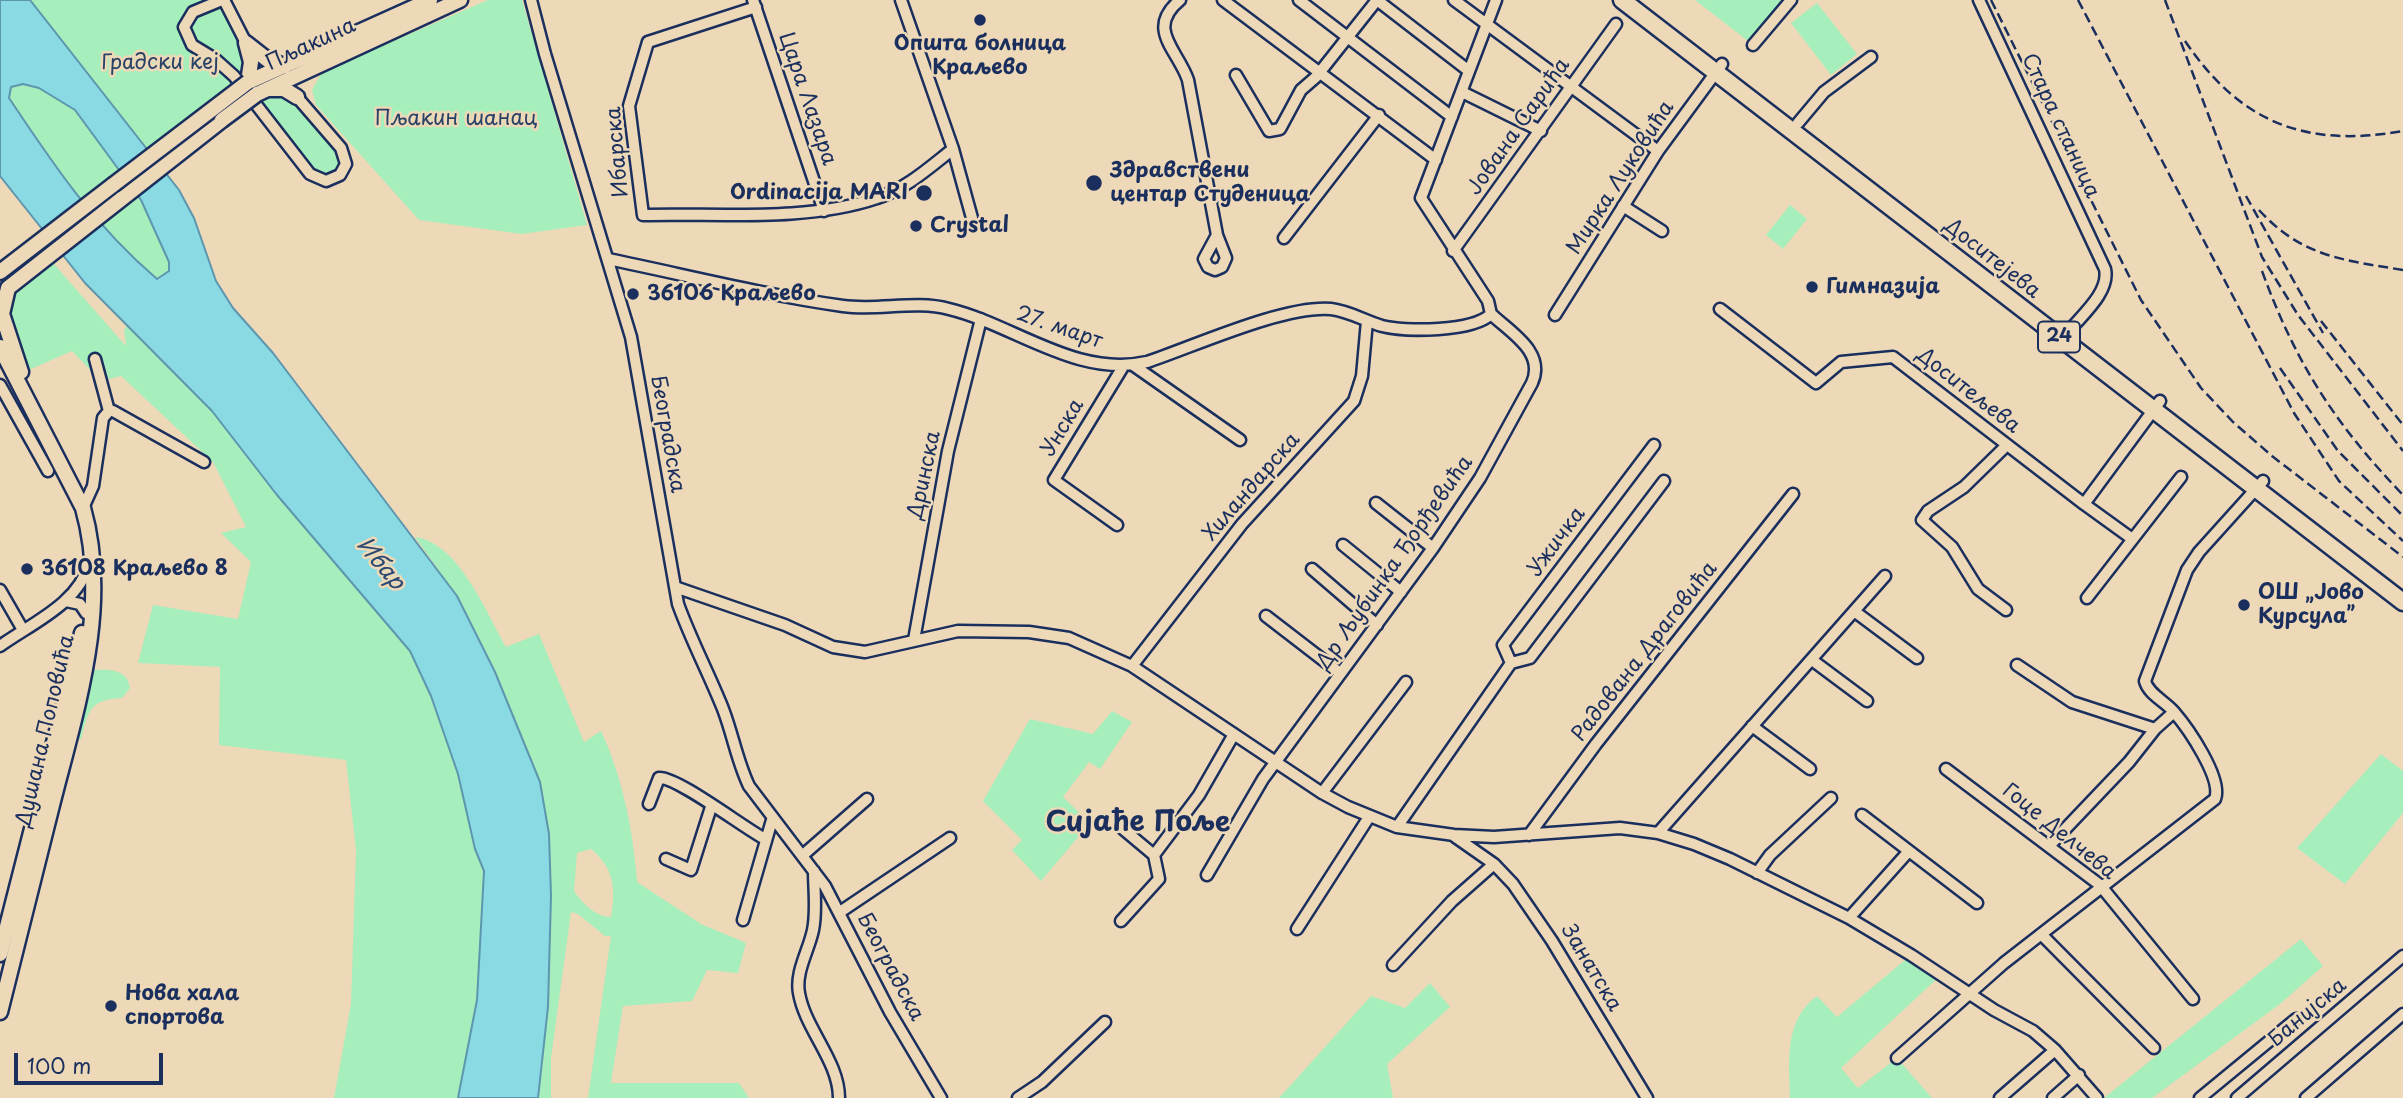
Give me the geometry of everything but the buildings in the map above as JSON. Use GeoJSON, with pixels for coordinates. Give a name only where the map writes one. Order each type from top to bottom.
{"type":"FeatureCollection","features":[{"type":"Feature","properties":{"kind":"main road","name":"Пљакина"},"geometry":{"type":"LineString","coordinates":[[257,89],[285,66],[430,0]]}},
{"type":"Feature","properties":{"kind":"main road","name":"Пљакина"},"geometry":{"type":"LineString","coordinates":[[257,89],[460,0]]}},
{"type":"Feature","properties":{"kind":"main road","name":"Доситејева"},"geometry":{"type":"LineString","coordinates":[[1622,0],[1798,124],[2068,331],[2157,406]]}},
{"type":"Feature","properties":{"kind":"main road","name":"Доситејева"},"geometry":{"type":"LineString","coordinates":[[1638,0],[1719,68],[2260,486],[2403,602]]}},
{"type":"Feature","properties":{"kind":"main road"},"geometry":{"type":"LineString","coordinates":[[246,43],[269,61],[285,66]]}},
{"type":"Feature","properties":{"kind":"main road"},"geometry":{"type":"LineString","coordinates":[[246,43],[257,89]]}},
{"type":"Feature","properties":{"kind":"main road"},"geometry":{"type":"LineString","coordinates":[[4,265],[257,89],[284,89],[297,97],[298,82],[303,71]]}},
{"type":"Feature","properties":{"kind":"main road","name":"Душана Поповића"},"geometry":{"type":"LineString","coordinates":[[28,401],[2,314],[4,291],[257,89]]}},
{"type":"Feature","properties":{"kind":"main road","name":"Душана Поповића"},"geometry":{"type":"LineString","coordinates":[[0,347],[83,508],[93,553],[93,614],[86,659],[0,1012]]}},
{"type":"Feature","properties":{"kind":"main road","name":"Доситејева"},"geometry":{"type":"LineString","coordinates":[[2260,486],[2403,589]]}},
{"type":"Feature","properties":{"kind":"main road","name":"Душана Поповића"},"geometry":{"type":"LineString","coordinates":[[0,954],[93,580]]}},
{"type":"Feature","properties":{"kind":"street"},"geometry":{"type":"LineString","coordinates":[[246,43],[223,0],[193,12],[184,27],[192,45],[215,59],[234,76],[310,174],[326,181],[335,178],[346,164],[341,148],[297,97]]}},
{"type":"Feature","properties":{"kind":"street","name":"Београдска"},"geometry":{"type":"LineString","coordinates":[[531,0],[631,337],[675,587],[690,637],[724,712],[741,768],[772,820],[814,870],[839,912],[890,1012],[942,1098]]}},
{"type":"Feature","properties":{"kind":"street"},"geometry":{"type":"LineString","coordinates":[[901,0],[953,149],[972,218]]}},
{"type":"Feature","properties":{"kind":"street"},"geometry":{"type":"LineString","coordinates":[[1180,0],[1167,12],[1164,28],[1170,49],[1182,63],[1188,80],[1217,235]]}},
{"type":"Feature","properties":{"kind":"street"},"geometry":{"type":"LineString","coordinates":[[1223,0],[1436,160]]}},
{"type":"Feature","properties":{"kind":"street"},"geometry":{"type":"LineString","coordinates":[[1299,0],[1452,117]]}},
{"type":"Feature","properties":{"kind":"street"},"geometry":{"type":"LineString","coordinates":[[1236,75],[1266,128],[1273,132],[1280,129],[1292,103],[1377,0],[1469,71]]}},
{"type":"Feature","properties":{"kind":"street"},"geometry":{"type":"LineString","coordinates":[[1454,0],[1658,151]]}},
{"type":"Feature","properties":{"kind":"street"},"geometry":{"type":"LineString","coordinates":[[1491,314],[1488,301],[1453,251],[1422,198],[1496,0]]}},
{"type":"Feature","properties":{"kind":"street"},"geometry":{"type":"LineString","coordinates":[[1752,45],[1791,0]]}},
{"type":"Feature","properties":{"kind":"street","name":"Стара станица"},"geometry":{"type":"LineString","coordinates":[[1979,0],[2105,270],[2107,278],[2104,288],[2068,331]]}},
{"type":"Feature","properties":{"kind":"street","name":"Ибарска"},"geometry":{"type":"LineString","coordinates":[[754,4],[648,42],[629,106],[643,215],[824,211],[878,198],[921,174],[953,149]]}},
{"type":"Feature","properties":{"kind":"street","name":"Цара Лазара"},"geometry":{"type":"LineString","coordinates":[[754,4],[824,211]]}},
{"type":"Feature","properties":{"kind":"street","name":"Јована Сарића"},"geometry":{"type":"LineString","coordinates":[[1453,251],[1616,24]]}},
{"type":"Feature","properties":{"kind":"street"},"geometry":{"type":"LineString","coordinates":[[1798,124],[1825,92],[1871,57]]}},
{"type":"Feature","properties":{"kind":"street","name":"Мирка Луковића"},"geometry":{"type":"LineString","coordinates":[[1555,315],[1658,151],[1719,68]]}},
{"type":"Feature","properties":{"kind":"street"},"geometry":{"type":"LineString","coordinates":[[1462,92],[1541,131]]}},
{"type":"Feature","properties":{"kind":"street"},"geometry":{"type":"LineString","coordinates":[[1284,238],[1378,115]]}},
{"type":"Feature","properties":{"kind":"street"},"geometry":{"type":"LineString","coordinates":[[1623,206],[1662,231]]}},
{"type":"Feature","properties":{"kind":"street","name":"27. март"},"geometry":{"type":"LineString","coordinates":[[608,259],[845,306],[947,308],[981,319],[1042,347],[1094,363],[1128,365],[1300,311],[1331,309],[1390,328],[1422,330],[1476,323],[1491,314]]}},
{"type":"Feature","properties":{"kind":"street","name":"Доситељева"},"geometry":{"type":"LineString","coordinates":[[1720,309],[1816,383],[1841,362],[1893,357],[2006,446],[2131,538]]}},
{"type":"Feature","properties":{"kind":"street","name":"Др Љубинка Ђорђевића"},"geometry":{"type":"LineString","coordinates":[[1207,874],[1251,797],[1433,548],[1493,456],[1536,374],[1535,359],[1525,344],[1491,314]]}},
{"type":"Feature","properties":{"kind":"street","name":"Дринска"},"geometry":{"type":"LineString","coordinates":[[914,640],[948,451],[981,319]]}},
{"type":"Feature","properties":{"kind":"street","name":"Хиландарска"},"geometry":{"type":"LineString","coordinates":[[1132,666],[1241,524],[1354,401],[1362,376],[1367,321]]}},
{"type":"Feature","properties":{"kind":"street"},"geometry":{"type":"LineString","coordinates":[[95,359],[109,411]]}},
{"type":"Feature","properties":{"kind":"street"},"geometry":{"type":"LineString","coordinates":[[1128,365],[1240,440]]}},
{"type":"Feature","properties":{"kind":"street","name":"Унска"},"geometry":{"type":"LineString","coordinates":[[1118,525],[1054,480],[1128,365]]}},
{"type":"Feature","properties":{"kind":"street"},"geometry":{"type":"LineString","coordinates":[[0,385],[48,471]]}},
{"type":"Feature","properties":{"kind":"street"},"geometry":{"type":"LineString","coordinates":[[2084,504],[2157,406]]}},
{"type":"Feature","properties":{"kind":"street"},"geometry":{"type":"LineString","coordinates":[[109,411],[204,463]]}},
{"type":"Feature","properties":{"kind":"street"},"geometry":{"type":"LineString","coordinates":[[83,508],[93,486],[103,418],[109,411]]}},
{"type":"Feature","properties":{"kind":"street","name":"Ужичка"},"geometry":{"type":"LineString","coordinates":[[1511,663],[1503,645],[1654,445]]}},
{"type":"Feature","properties":{"kind":"street"},"geometry":{"type":"LineString","coordinates":[[2006,446],[1964,487],[1928,511],[1922,520],[1952,547],[1978,589],[2006,610]]}},
{"type":"Feature","properties":{"kind":"street"},"geometry":{"type":"LineString","coordinates":[[2087,598],[2181,477]]}},
{"type":"Feature","properties":{"kind":"street"},"geometry":{"type":"LineString","coordinates":[[1398,827],[1511,663],[1530,658],[1664,481]]}},
{"type":"Feature","properties":{"kind":"street"},"geometry":{"type":"LineString","coordinates":[[1897,1058],[1968,993],[2100,885],[2210,804],[2217,795],[2217,782],[2209,766],[2174,712],[2147,687],[2147,672],[2187,570],[2199,552],[2260,486]]}},
{"type":"Feature","properties":{"kind":"street","name":"Радована Драговића"},"geometry":{"type":"LineString","coordinates":[[1529,835],[1596,744],[1793,494]]}},
{"type":"Feature","properties":{"kind":"street"},"geometry":{"type":"LineString","coordinates":[[1376,503],[1433,548]]}},
{"type":"Feature","properties":{"kind":"street"},"geometry":{"type":"LineString","coordinates":[[1343,545],[1401,592]]}},
{"type":"Feature","properties":{"kind":"street"},"geometry":{"type":"LineString","coordinates":[[0,646],[66,601],[84,579],[93,553]]}},
{"type":"Feature","properties":{"kind":"street"},"geometry":{"type":"LineString","coordinates":[[1312,569],[1377,625]]}},
{"type":"Feature","properties":{"kind":"street"},"geometry":{"type":"LineString","coordinates":[[1658,833],[1885,576]]}},
{"type":"Feature","properties":{"kind":"street"},"geometry":{"type":"LineString","coordinates":[[675,587],[785,625],[833,647],[865,652],[958,631],[1029,632],[1069,638],[1132,666],[1322,793],[1369,817],[1398,827],[1482,837],[1620,828],[1658,833],[1730,859],[1849,918],[2033,1031],[2055,1049],[2097,1098]]}},
{"type":"Feature","properties":{"kind":"street"},"geometry":{"type":"LineString","coordinates":[[0,590],[23,630]]}},
{"type":"Feature","properties":{"kind":"street"},"geometry":{"type":"LineString","coordinates":[[66,601],[80,604],[86,613]]}},
{"type":"Feature","properties":{"kind":"street"},"geometry":{"type":"LineString","coordinates":[[1854,611],[1917,658]]}},
{"type":"Feature","properties":{"kind":"street"},"geometry":{"type":"LineString","coordinates":[[1266,616],[1340,673]]}},
{"type":"Feature","properties":{"kind":"street"},"geometry":{"type":"LineString","coordinates":[[1812,660],[1867,701]]}},
{"type":"Feature","properties":{"kind":"street"},"geometry":{"type":"LineString","coordinates":[[2017,664],[2073,702],[2155,729]]}},
{"type":"Feature","properties":{"kind":"street"},"geometry":{"type":"LineString","coordinates":[[1322,793],[1406,682]]}},
{"type":"Feature","properties":{"kind":"street"},"geometry":{"type":"LineString","coordinates":[[2049,846],[2129,762],[2155,729],[2174,712]]}},
{"type":"Feature","properties":{"kind":"street"},"geometry":{"type":"LineString","coordinates":[[1752,726],[1810,769]]}},
{"type":"Feature","properties":{"kind":"street"},"geometry":{"type":"LineString","coordinates":[[1154,855],[1199,795],[1234,734]]}},
{"type":"Feature","properties":{"kind":"street","name":"Гоце Делчева"},"geometry":{"type":"LineString","coordinates":[[1946,769],[2100,885],[2193,999]]}},
{"type":"Feature","properties":{"kind":"street"},"geometry":{"type":"LineString","coordinates":[[649,804],[659,778],[664,777],[684,785],[711,807],[765,839]]}},
{"type":"Feature","properties":{"kind":"street"},"geometry":{"type":"LineString","coordinates":[[1757,873],[1770,855],[1831,798]]}},
{"type":"Feature","properties":{"kind":"street"},"geometry":{"type":"LineString","coordinates":[[803,855],[867,799]]}},
{"type":"Feature","properties":{"kind":"street"},"geometry":{"type":"LineString","coordinates":[[666,859],[691,870],[711,807]]}},
{"type":"Feature","properties":{"kind":"street"},"geometry":{"type":"LineString","coordinates":[[1862,815],[1977,903]]}},
{"type":"Feature","properties":{"kind":"street"},"geometry":{"type":"LineString","coordinates":[[1297,929],[1369,817]]}},
{"type":"Feature","properties":{"kind":"street"},"geometry":{"type":"LineString","coordinates":[[743,920],[772,820]]}},
{"type":"Feature","properties":{"kind":"street"},"geometry":{"type":"LineString","coordinates":[[1121,921],[1159,880],[1154,855],[1123,830]]}},
{"type":"Feature","properties":{"kind":"street","name":"Занатска"},"geometry":{"type":"LineString","coordinates":[[1454,835],[1494,864],[1513,884],[1552,941],[1647,1098]]}},
{"type":"Feature","properties":{"kind":"street"},"geometry":{"type":"LineString","coordinates":[[1481,854],[1478,845],[1482,837]]}},
{"type":"Feature","properties":{"kind":"street"},"geometry":{"type":"LineString","coordinates":[[839,912],[950,838]]}},
{"type":"Feature","properties":{"kind":"street"},"geometry":{"type":"LineString","coordinates":[[1849,918],[1909,851]]}},
{"type":"Feature","properties":{"kind":"street"},"geometry":{"type":"LineString","coordinates":[[1393,965],[1452,901],[1494,864]]}},
{"type":"Feature","properties":{"kind":"street"},"geometry":{"type":"LineString","coordinates":[[814,870],[814,928],[798,979],[798,992],[808,1022],[836,1081],[839,1098]]}},
{"type":"Feature","properties":{"kind":"street"},"geometry":{"type":"LineString","coordinates":[[2041,934],[2154,1048]]}},
{"type":"Feature","properties":{"kind":"street","name":"Банијска"},"geometry":{"type":"LineString","coordinates":[[2237,1098],[2403,956]]}},
{"type":"Feature","properties":{"kind":"street"},"geometry":{"type":"LineString","coordinates":[[2305,1098],[2317,1094],[2403,1014]]}},
{"type":"Feature","properties":{"kind":"street"},"geometry":{"type":"LineString","coordinates":[[2200,1098],[2296,1019]]}},
{"type":"Feature","properties":{"kind":"street"},"geometry":{"type":"LineString","coordinates":[[1018,1098],[1042,1082],[1105,1022]]}},
{"type":"Feature","properties":{"kind":"street"},"geometry":{"type":"LineString","coordinates":[[2000,1098],[2055,1049]]}},
{"type":"Feature","properties":{"kind":"street"},"geometry":{"type":"LineString","coordinates":[[2053,1098],[2079,1075]]}},
{"type":"Feature","properties":{"kind":"green space","name":"Градски кеј"},"geometry":{"type":"Polygon","coordinates":[[[30,0],[224,0],[251,71],[152,155],[30,0]]]}},
{"type":"Feature","properties":{"kind":"green space","name":"Пљакин шанац"},"geometry":{"type":"Polygon","coordinates":[[[488,0],[522,0],[587,225],[522,234],[419,220],[316,105],[312,90],[322,72],[488,0]]]}},
{"type":"Feature","properties":{"kind":"green space"},"geometry":{"type":"Polygon","coordinates":[[[1695,0],[1791,0],[1753,45],[1695,0]]]}},
{"type":"Feature","properties":{"kind":"green space"},"geometry":{"type":"Polygon","coordinates":[[[1817,3],[1857,54],[1831,75],[1791,23],[1817,3]]]}},
{"type":"Feature","properties":{"kind":"green space"},"geometry":{"type":"Polygon","coordinates":[[[23,84],[39,88],[75,110],[141,200],[169,262],[169,271],[157,279],[114,238],[77,194],[9,98],[11,87],[23,84]]]}},
{"type":"Feature","properties":{"kind":"green space"},"geometry":{"type":"Polygon","coordinates":[[[284,89],[341,148],[344,170],[317,180],[255,105],[257,94],[284,89]]]}},
{"type":"Feature","properties":{"kind":"green space"},"geometry":{"type":"Polygon","coordinates":[[[1790,205],[1807,219],[1783,249],[1766,235],[1790,205]]]}},
{"type":"Feature","properties":{"kind":"green space"},"geometry":{"type":"Polygon","coordinates":[[[53,263],[126,346],[124,330],[127,326],[212,411],[277,495],[410,651],[431,696],[458,774],[475,849],[484,871],[477,998],[458,1098],[334,1098],[351,1004],[356,850],[346,760],[219,745],[220,667],[138,663],[153,605],[238,619],[251,562],[221,533],[246,527],[213,462],[121,376],[101,381],[72,351],[22,373],[4,297],[31,269],[37,276],[53,263]]]}},
{"type":"Feature","properties":{"kind":"green space"},"geometry":{"type":"Polygon","coordinates":[[[415,537],[431,542],[458,565],[480,598],[506,647],[539,634],[584,742],[601,731],[609,749],[626,805],[637,882],[701,924],[746,943],[738,973],[707,970],[692,1001],[623,1006],[611,1083],[739,1083],[749,1098],[588,1098],[611,936],[605,936],[578,914],[571,912],[551,1058],[551,1098],[538,1098],[548,1007],[551,896],[549,834],[540,782],[495,672],[457,596],[415,537]],[[591,849],[577,853],[574,891],[590,909],[611,917],[612,880],[599,856],[591,849]]]}},
{"type":"Feature","properties":{"kind":"green space"},"geometry":{"type":"Polygon","coordinates":[[[87,670],[120,673],[128,681],[130,688],[122,698],[103,701],[92,708],[81,739],[78,739],[87,670]]]}},
{"type":"Feature","properties":{"kind":"green space"},"geometry":{"type":"Polygon","coordinates":[[[1112,711],[1132,722],[1100,769],[1089,762],[1063,797],[1090,823],[1041,881],[1012,850],[1022,840],[983,801],[1030,719],[1093,734],[1112,711]]]}},
{"type":"Feature","properties":{"kind":"green space"},"geometry":{"type":"Polygon","coordinates":[[[2381,754],[2403,771],[2403,813],[2345,884],[2297,848],[2381,754]]]}},
{"type":"Feature","properties":{"kind":"green space"},"geometry":{"type":"Polygon","coordinates":[[[2301,939],[2323,966],[2280,1004],[2152,1098],[2104,1098],[2301,939]]]}},
{"type":"Feature","properties":{"kind":"green space"},"geometry":{"type":"Polygon","coordinates":[[[1911,955],[1941,975],[1841,1068],[1858,1088],[1897,1058],[1932,1098],[1790,1098],[1791,1042],[1799,1017],[1806,1006],[1817,996],[1837,1017],[1911,955]]]}},
{"type":"Feature","properties":{"kind":"green space"},"geometry":{"type":"Polygon","coordinates":[[[1430,983],[1450,1007],[1387,1064],[1393,1098],[1279,1098],[1371,996],[1405,1008],[1430,983]]]}},
{"type":"Feature","properties":{"kind":"water","name":"Ибар"},"geometry":{"type":"Polygon","coordinates":[[[0,0],[30,0],[179,190],[194,218],[216,281],[233,308],[273,353],[457,596],[495,672],[540,782],[549,834],[551,896],[548,1007],[538,1098],[458,1098],[477,1000],[484,871],[475,849],[458,774],[431,696],[410,651],[277,495],[212,411],[85,283],[0,176],[0,0]],[[23,84],[11,87],[9,98],[77,194],[114,238],[157,279],[169,271],[169,262],[141,200],[75,110],[39,88],[23,84]]]}},
{"type":"Feature","properties":{"kind":"pier"},"geometry":{"type":"Polygon","coordinates":[[[83,197],[104,223],[61,257],[39,231],[83,197]]]}},
{"type":"Feature","properties":{"kind":"railway"},"geometry":{"type":"LineString","coordinates":[[1991,0],[2141,300],[2201,388],[2233,422],[2272,456],[2403,557]]}},
{"type":"Feature","properties":{"kind":"railway"},"geometry":{"type":"LineString","coordinates":[[2078,0],[2294,413],[2339,481],[2403,541]]}},
{"type":"Feature","properties":{"kind":"railway"},"geometry":{"type":"LineString","coordinates":[[2165,0],[2262,257],[2298,315],[2403,451]]}},
{"type":"Feature","properties":{"kind":"railway"},"geometry":{"type":"LineString","coordinates":[[2185,41],[2229,92],[2253,110],[2279,124],[2336,136],[2403,131]]}},
{"type":"Feature","properties":{"kind":"railway"},"geometry":{"type":"LineString","coordinates":[[2246,196],[2323,333]]}},
{"type":"Feature","properties":{"kind":"railway"},"geometry":{"type":"LineString","coordinates":[[2259,210],[2275,226],[2308,247],[2342,259],[2403,270]]}},
{"type":"Feature","properties":{"kind":"railway"},"geometry":{"type":"LineString","coordinates":[[2262,271],[2289,335],[2320,391],[2357,443],[2403,495]]}},
{"type":"Feature","properties":{"kind":"railway"},"geometry":{"type":"LineString","coordinates":[[2321,321],[2403,425]]}},
{"type":"Feature","properties":{"kind":"railway"},"geometry":{"type":"LineString","coordinates":[[2280,368],[2338,451],[2403,516]]}},
{"type":"Feature","properties":{"kind":"place","name":"Општа болница Краљево"},"geometry":{"type":"Point","coordinates":[980,20]}},
{"type":"Feature","properties":{"kind":"place","name":"Здравствени центар Студеница"},"geometry":{"type":"Point","coordinates":[1094,183]}},
{"type":"Feature","properties":{"kind":"place","name":"Ordinacija MARI"},"geometry":{"type":"Point","coordinates":[924,193]}},
{"type":"Feature","properties":{"kind":"place","name":"Crystal"},"geometry":{"type":"Point","coordinates":[916,226]}},
{"type":"Feature","properties":{"kind":"place","name":"Гимназија"},"geometry":{"type":"Point","coordinates":[1812,287]}},
{"type":"Feature","properties":{"kind":"place","name":"36106 Краљево"},"geometry":{"type":"Point","coordinates":[633,294]}},
{"type":"Feature","properties":{"kind":"place","name":"36108 Краљево 8"},"geometry":{"type":"Point","coordinates":[27,569]}},
{"type":"Feature","properties":{"kind":"place","name":"ОШ „Јово Курсула”"},"geometry":{"type":"Point","coordinates":[2244,605]}},
{"type":"Feature","properties":{"kind":"place","name":"Нова хала спортова"},"geometry":{"type":"Point","coordinates":[111,1006]}},
{"type":"Feature","properties":{"kind":"district","name":"Сијаће Поље"},"geometry":{"type":"Point","coordinates":[1138,823]}}]}
